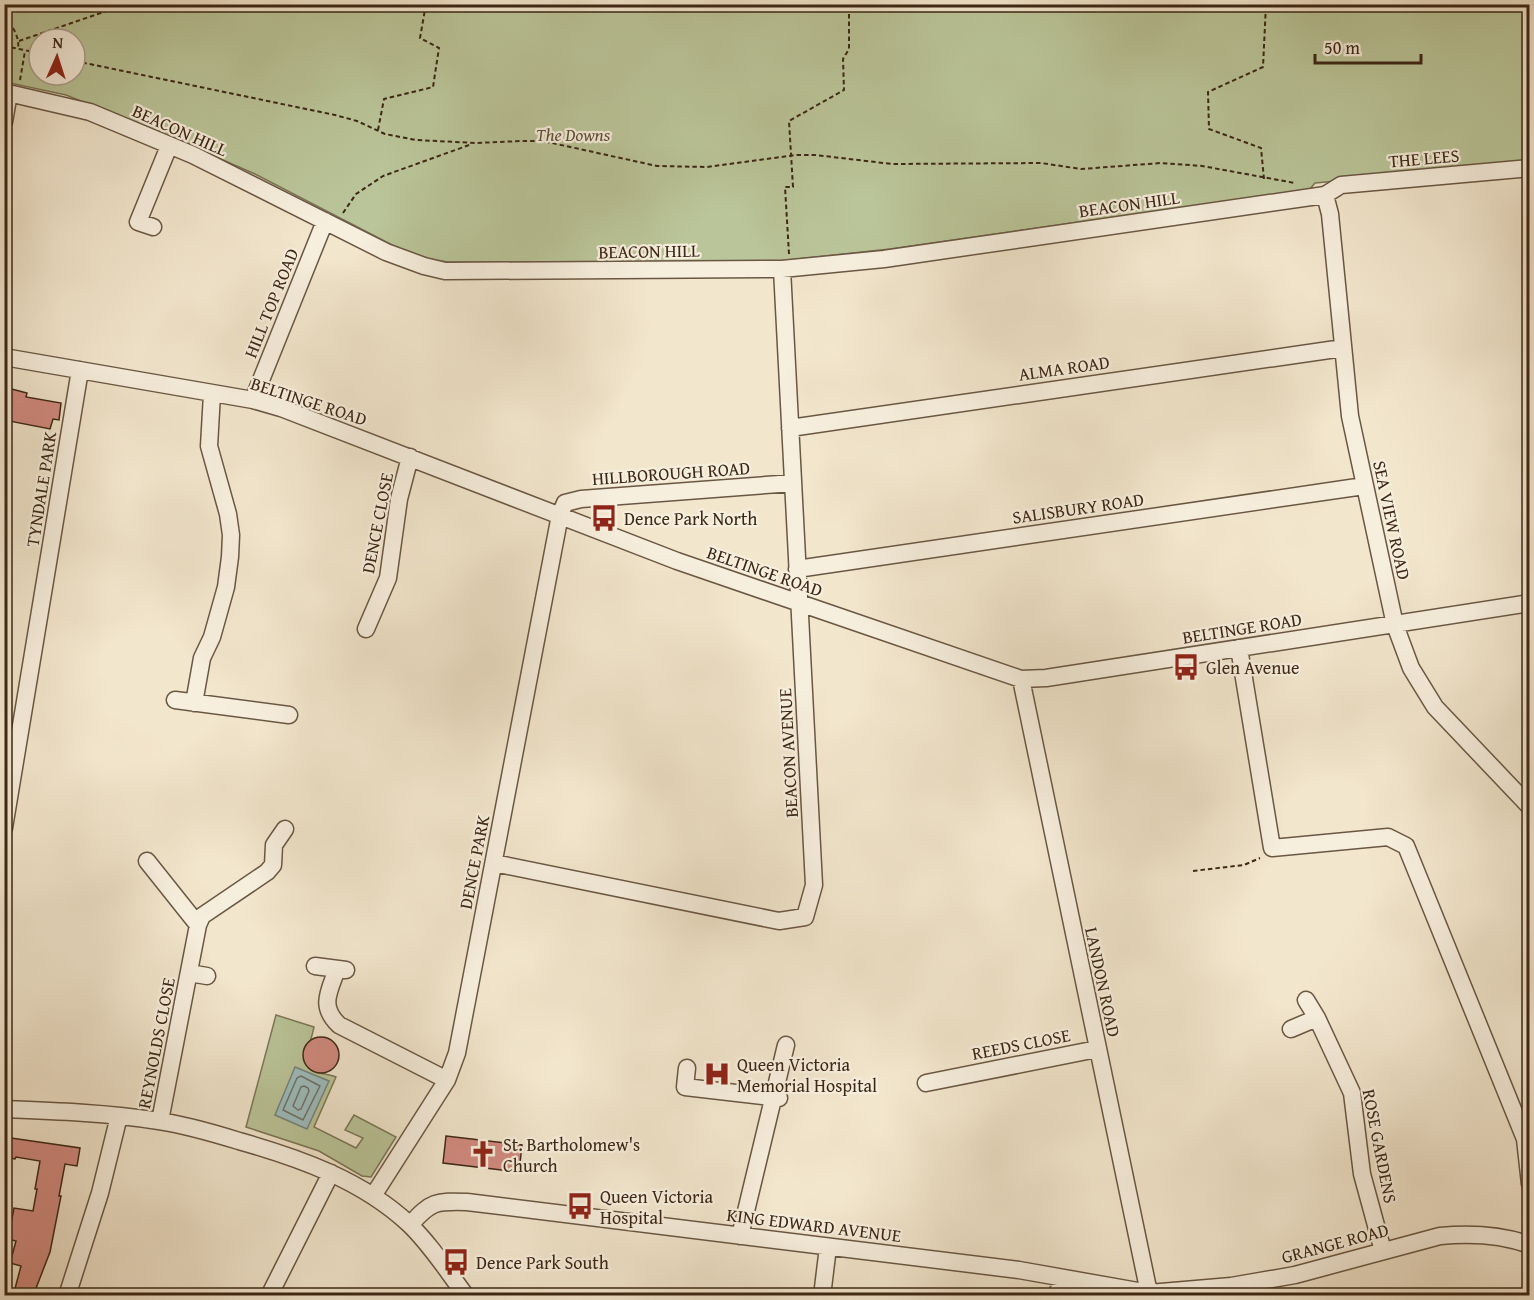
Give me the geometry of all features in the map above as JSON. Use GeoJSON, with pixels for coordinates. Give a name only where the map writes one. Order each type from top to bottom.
{"type":"FeatureCollection","features":[{"type":"Feature","properties":{"kind":"street"},"geometry":{"type":"LineString","coordinates":[[4,122],[10,93]]}},
{"type":"Feature","properties":{"kind":"street","name":"BEACON HILL"},"geometry":{"type":"LineString","coordinates":[[10,93],[90,112],[169,146],[405,260],[445,271],[786,268],[885,259],[1325,195]]}},
{"type":"Feature","properties":{"kind":"street"},"geometry":{"type":"LineString","coordinates":[[153,227],[138,222],[169,146]]}},
{"type":"Feature","properties":{"kind":"street","name":"THE LEES"},"geometry":{"type":"LineString","coordinates":[[1325,195],[1341,185],[1530,168]]}},
{"type":"Feature","properties":{"kind":"street","name":"SEA VIEW ROAD"},"geometry":{"type":"LineString","coordinates":[[1325,195],[1330,214],[1350,416],[1395,625],[1411,668],[1435,707],[1530,807]]}},
{"type":"Feature","properties":{"kind":"street","name":"HILL TOP ROAD"},"geometry":{"type":"LineString","coordinates":[[253,400],[330,223]]}},
{"type":"Feature","properties":{"kind":"street","name":"BEACON AVENUE"},"geometry":{"type":"LineString","coordinates":[[494,863],[779,921],[805,917],[814,885],[790,428],[786,268]]}},
{"type":"Feature","properties":{"kind":"street","name":"ALMA ROAD"},"geometry":{"type":"LineString","coordinates":[[790,428],[1343,348]]}},
{"type":"Feature","properties":{"kind":"street","name":"BELTINGE ROAD"},"geometry":{"type":"LineString","coordinates":[[4,357],[253,400],[410,457],[677,561],[1021,680],[1530,603]]}},
{"type":"Feature","properties":{"kind":"street","name":"TYNDALE PARK"},"geometry":{"type":"LineString","coordinates":[[4,828],[80,370]]}},
{"type":"Feature","properties":{"kind":"street"},"geometry":{"type":"LineString","coordinates":[[194,703],[202,658],[217,639],[226,586],[231,535],[228,514],[209,446],[212,394]]}},
{"type":"Feature","properties":{"kind":"street","name":"DENCE CLOSE"},"geometry":{"type":"LineString","coordinates":[[366,629],[388,578],[399,499],[410,457]]}},
{"type":"Feature","properties":{"kind":"street","name":"HILLBOROUGH ROAD"},"geometry":{"type":"LineString","coordinates":[[560,514],[565,503],[581,499],[793,483]]}},
{"type":"Feature","properties":{"kind":"street","name":"SALISBURY ROAD"},"geometry":{"type":"LineString","coordinates":[[797,568],[1364,486]]}},
{"type":"Feature","properties":{"kind":"street","name":"DENCE PARK"},"geometry":{"type":"LineString","coordinates":[[373,1196],[447,1080],[458,1053],[560,514]]}},
{"type":"Feature","properties":{"kind":"street"},"geometry":{"type":"LineString","coordinates":[[1239,648],[1272,848],[1388,837],[1406,846],[1525,1139],[1530,1184]]}},
{"type":"Feature","properties":{"kind":"street","name":"LANDON ROAD"},"geometry":{"type":"LineString","coordinates":[[1021,680],[1149,1293]]}},
{"type":"Feature","properties":{"kind":"street"},"geometry":{"type":"LineString","coordinates":[[175,700],[289,715]]}},
{"type":"Feature","properties":{"kind":"street"},"geometry":{"type":"LineString","coordinates":[[197,929],[202,916],[267,872],[273,865],[274,845],[285,829]]}},
{"type":"Feature","properties":{"kind":"street"},"geometry":{"type":"LineString","coordinates":[[147,861],[197,929]]}},
{"type":"Feature","properties":{"kind":"street","name":"REYNOLDS CLOSE"},"geometry":{"type":"LineString","coordinates":[[160,1121],[197,929]]}},
{"type":"Feature","properties":{"kind":"street"},"geometry":{"type":"LineString","coordinates":[[315,966],[342,970],[327,999],[327,1009],[331,1018],[339,1025],[447,1080]]}},
{"type":"Feature","properties":{"kind":"street","name":"REYNOLDS CLOSE"},"geometry":{"type":"LineString","coordinates":[[189,973],[207,976]]}},
{"type":"Feature","properties":{"kind":"street","name":"ROSE GARDENS"},"geometry":{"type":"LineString","coordinates":[[1306,1000],[1317,1018],[1352,1093],[1362,1174],[1383,1251]]}},
{"type":"Feature","properties":{"kind":"street"},"geometry":{"type":"LineString","coordinates":[[1291,1029],[1317,1018]]}},
{"type":"Feature","properties":{"kind":"street"},"geometry":{"type":"LineString","coordinates":[[740,1236],[776,1098],[786,1045]]}},
{"type":"Feature","properties":{"kind":"street","name":"REEDS CLOSE"},"geometry":{"type":"LineString","coordinates":[[926,1083],[951,1069],[1097,1050]]}},
{"type":"Feature","properties":{"kind":"street"},"geometry":{"type":"LineString","coordinates":[[687,1068],[685,1087],[776,1098]]}},
{"type":"Feature","properties":{"kind":"street"},"geometry":{"type":"LineString","coordinates":[[4,1109],[119,1116],[160,1121],[287,1155],[331,1173],[373,1196],[410,1225],[466,1296]]}},
{"type":"Feature","properties":{"kind":"street"},"geometry":{"type":"LineString","coordinates":[[67,1296],[100,1192],[119,1116]]}},
{"type":"Feature","properties":{"kind":"street"},"geometry":{"type":"LineString","coordinates":[[269,1296],[331,1173]]}},
{"type":"Feature","properties":{"kind":"street","name":"KING EDWARD AVENUE"},"geometry":{"type":"LineString","coordinates":[[410,1225],[426,1207],[442,1202],[467,1202],[1019,1270],[1149,1293]]}},
{"type":"Feature","properties":{"kind":"street","name":"GRANGE ROAD"},"geometry":{"type":"LineString","coordinates":[[1149,1293],[1233,1291],[1440,1236],[1457,1234],[1529,1241]]}},
{"type":"Feature","properties":{"kind":"street"},"geometry":{"type":"LineString","coordinates":[[822,1296],[828,1247]]}},
{"type":"Feature","properties":{"kind":"street"},"geometry":{"type":"LineString","coordinates":[[1055,1296],[1065,1279]]}},
{"type":"Feature","properties":{"kind":"path"},"geometry":{"type":"LineString","coordinates":[[19,41],[127,4]]}},
{"type":"Feature","properties":{"kind":"path"},"geometry":{"type":"LineString","coordinates":[[378,130],[384,99],[433,87],[439,48],[420,38],[426,4]]}},
{"type":"Feature","properties":{"kind":"path"},"geometry":{"type":"LineString","coordinates":[[786,268],[785,187],[793,187],[789,121],[844,90],[843,59],[849,49],[849,4]]}},
{"type":"Feature","properties":{"kind":"path"},"geometry":{"type":"LineString","coordinates":[[1264,179],[1261,148],[1209,129],[1208,92],[1263,68],[1266,4]]}},
{"type":"Feature","properties":{"kind":"path"},"geometry":{"type":"LineString","coordinates":[[4,16],[11,24],[19,41],[18,49]]}},
{"type":"Feature","properties":{"kind":"path"},"geometry":{"type":"LineString","coordinates":[[4,46],[25,51],[10,93]]}},
{"type":"Feature","properties":{"kind":"path"},"geometry":{"type":"LineString","coordinates":[[87,64],[243,98],[335,115],[416,140],[476,143],[543,141],[657,166],[688,168],[815,155],[892,164],[1041,163],[1080,169],[1182,163],[1303,184]]}},
{"type":"Feature","properties":{"kind":"path"},"geometry":{"type":"LineString","coordinates":[[330,223],[356,194],[383,176],[476,143]]}},
{"type":"Feature","properties":{"kind":"path"},"geometry":{"type":"LineString","coordinates":[[1193,871],[1244,865],[1259,859],[1272,848]]}},
{"type":"Feature","properties":{"kind":"green space","name":"The Downs"},"geometry":{"type":"Polygon","coordinates":[[[4,5],[1529,5],[1529,164],[1315,183],[1310,189],[890,249],[769,262],[448,262],[429,259],[396,247],[255,174],[177,140],[66,95],[28,87],[87,87],[87,27],[27,27],[27,87],[5,82],[4,5]]]}},
{"type":"Feature","properties":{"kind":"green space"},"geometry":{"type":"Polygon","coordinates":[[[276,1015],[314,1027],[304,1061],[313,1071],[336,1077],[314,1127],[356,1148],[363,1138],[345,1130],[354,1115],[396,1137],[371,1177],[362,1176],[319,1151],[246,1127],[276,1015]]]}},
{"type":"Feature","properties":{"kind":"water"},"geometry":{"type":"Polygon","coordinates":[[[295,1067],[329,1081],[307,1129],[275,1115],[295,1067]]]}},
{"type":"Feature","properties":{"kind":"building"},"geometry":{"type":"Polygon","coordinates":[[[4,387],[27,393],[26,397],[61,403],[59,420],[53,419],[50,429],[4,420],[4,387]]]}},
{"type":"Feature","properties":{"kind":"building"},"geometry":{"type":"Polygon","coordinates":[[[321,1037],[333,1043],[339,1055],[333,1067],[321,1073],[309,1067],[303,1055],[309,1043],[321,1037]]]}},
{"type":"Feature","properties":{"kind":"building","name":"St. Bartholomew's Church"},"geometry":{"type":"Polygon","coordinates":[[[446,1136],[522,1145],[519,1172],[443,1163],[446,1136]]]}},
{"type":"Feature","properties":{"kind":"building"},"geometry":{"type":"Polygon","coordinates":[[[4,1137],[80,1148],[77,1166],[65,1164],[50,1252],[33,1296],[13,1296],[21,1266],[10,1263],[16,1241],[8,1239],[14,1208],[33,1211],[40,1161],[4,1157],[4,1137]]]}},
{"type":"Feature","properties":{"kind":"place","name":"Dence Park North"},"geometry":{"type":"Point","coordinates":[604,518]}},
{"type":"Feature","properties":{"kind":"place","name":"Glen Avenue"},"geometry":{"type":"Point","coordinates":[1186,667]}},
{"type":"Feature","properties":{"kind":"place","name":"Queen Victoria Memorial Hospital"},"geometry":{"type":"Point","coordinates":[717,1074]}},
{"type":"Feature","properties":{"kind":"place","name":"St. Bartholomew's Church"},"geometry":{"type":"Point","coordinates":[483,1154]}},
{"type":"Feature","properties":{"kind":"place","name":"Queen Victoria Hospital"},"geometry":{"type":"Point","coordinates":[580,1206]}},
{"type":"Feature","properties":{"kind":"place","name":"Dence Park South"},"geometry":{"type":"Point","coordinates":[456,1262]}}]}
